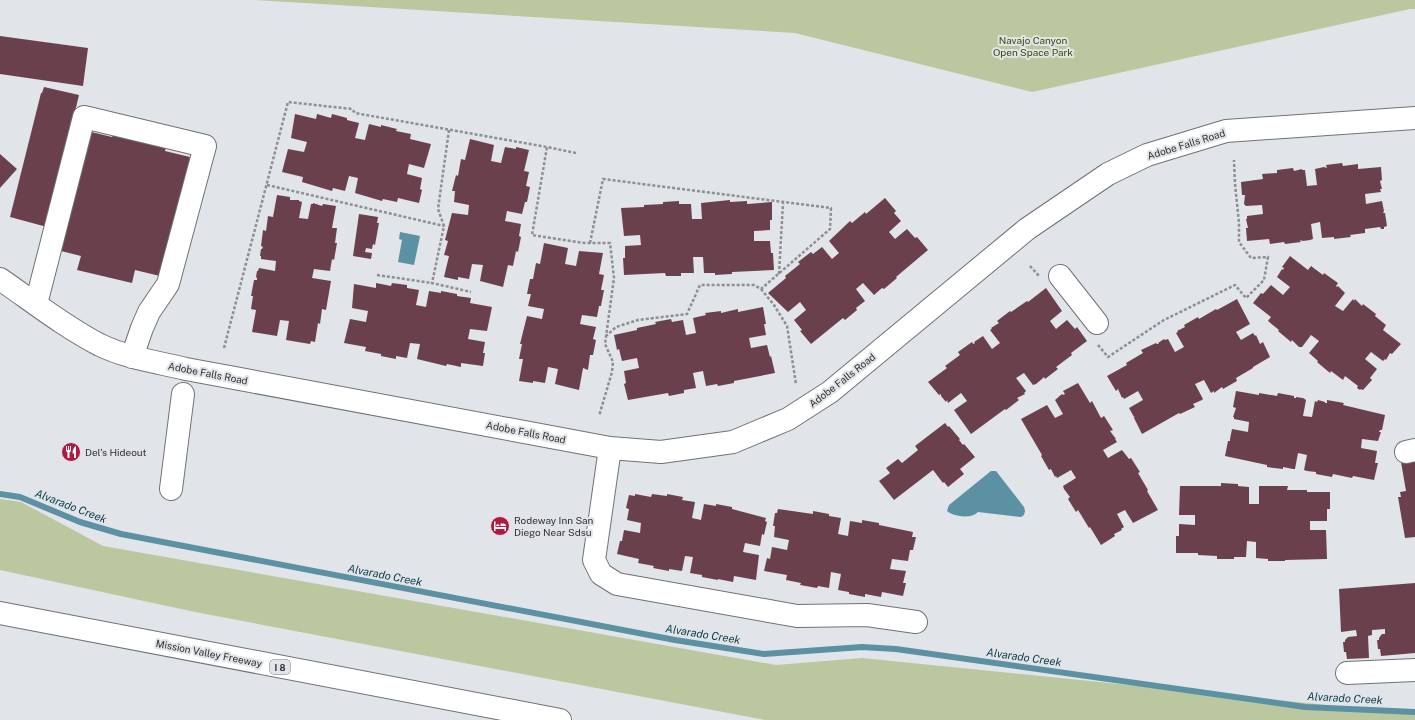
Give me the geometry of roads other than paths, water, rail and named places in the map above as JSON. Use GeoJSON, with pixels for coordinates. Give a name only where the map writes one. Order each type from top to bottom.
{"type":"FeatureCollection","features":[{"type":"Feature","properties":{"kind":"main road"},"geometry":{"type":"LineString","coordinates":[[36,304],[84,117],[205,146],[168,284],[149,312],[132,357]]}},
{"type":"Feature","properties":{"kind":"main road","name":"Adobe Falls Road"},"geometry":{"type":"LineString","coordinates":[[0,279],[72,329],[101,345],[132,357],[610,448],[661,452],[733,442],[788,419],[830,392],[1027,229],[1114,170],[1147,155],[1226,131],[1415,118]]}},
{"type":"Feature","properties":{"kind":"main road"},"geometry":{"type":"LineString","coordinates":[[1050,277],[1095,331]]}},
{"type":"Feature","properties":{"kind":"main road"},"geometry":{"type":"LineString","coordinates":[[171,489],[183,394]]}},
{"type":"Feature","properties":{"kind":"main road"},"geometry":{"type":"LineString","coordinates":[[610,448],[594,560],[601,574],[617,584],[798,616],[867,615],[916,622]]}},
{"type":"Feature","properties":{"kind":"main road","name":"Mission Valley Freeway"},"geometry":{"type":"LineString","coordinates":[[0,613],[560,720]]}},
{"type":"Feature","properties":{"kind":"main road"},"geometry":{"type":"LineString","coordinates":[[1347,673],[1415,670]]}},
{"type":"Feature","properties":{"kind":"water"},"geometry":{"type":"Polygon","coordinates":[[[400,232],[420,236],[414,265],[398,262],[402,240],[399,239],[400,232]]]}},
{"type":"Feature","properties":{"kind":"water"},"geometry":{"type":"Polygon","coordinates":[[[991,471],[996,471],[1024,507],[1024,515],[1021,517],[978,512],[972,516],[963,516],[954,515],[947,511],[949,505],[991,471]]]}},
{"type":"Feature","properties":{"kind":"waterway","name":"Alvarado Creek"},"geometry":{"type":"LineString","coordinates":[[0,494],[20,497],[80,522],[121,534],[675,640],[764,654],[862,647],[896,649],[1305,707],[1415,712]]}},
{"type":"Feature","properties":{"kind":"place","name":"Del’s Hideout"},"geometry":{"type":"Point","coordinates":[71,452]}},
{"type":"Feature","properties":{"kind":"place","name":"Rodeway Inn San Diego Near Sdsu"},"geometry":{"type":"Point","coordinates":[500,526]}},
{"type":"Feature","properties":{"kind":"park label","name":"Navajo Canyon Open Space Park"},"geometry":{"type":"Point","coordinates":[1033,46]}}]}
